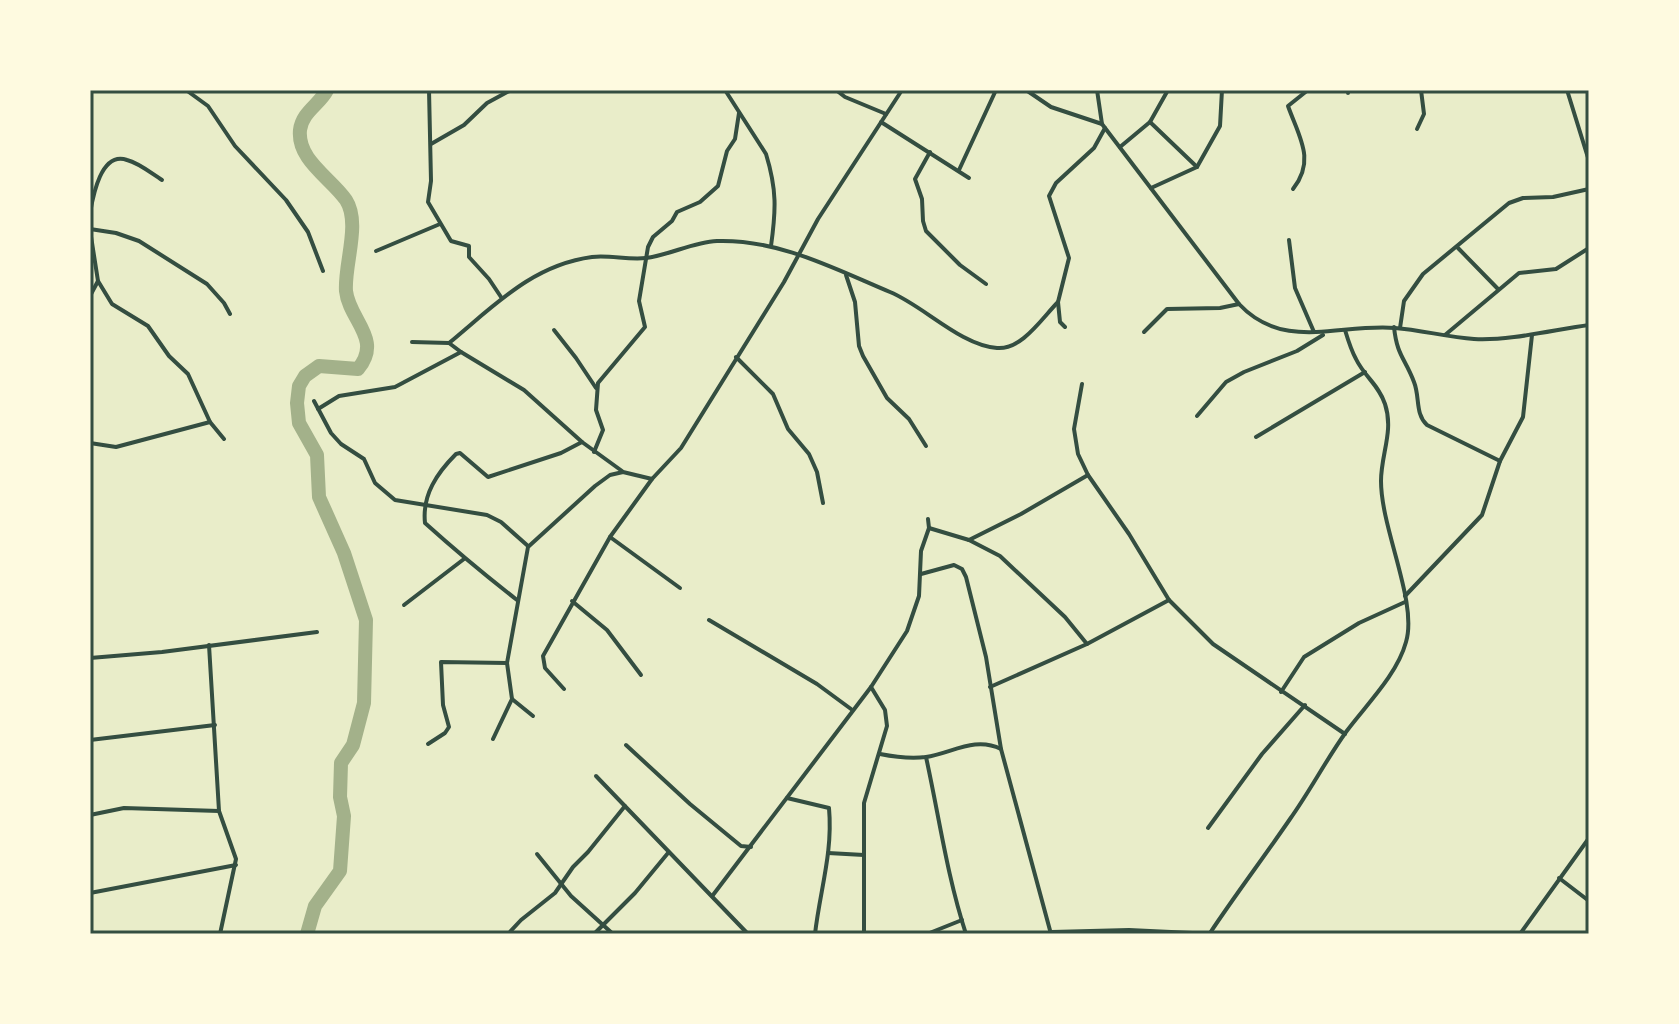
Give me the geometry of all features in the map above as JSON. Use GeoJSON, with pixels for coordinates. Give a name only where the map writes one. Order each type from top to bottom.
{"type":"FeatureCollection","features":[{"type":"Feature","properties":{"kind":"street"},"geometry":{"type":"LineString","coordinates":[[186,90],[208,106],[235,146],[286,200],[308,232],[323,271]]}},
{"type":"Feature","properties":{"kind":"street"},"geometry":{"type":"LineString","coordinates":[[429,90],[431,144],[428,202],[451,241],[468,245],[469,257],[501,297]]}},
{"type":"Feature","properties":{"kind":"street"},"geometry":{"type":"LineString","coordinates":[[431,144],[464,125],[487,103],[511,90]]}},
{"type":"Feature","properties":{"kind":"street"},"geometry":{"type":"LineString","coordinates":[[725,90],[766,154],[770,167],[776,197],[771,246]]}},
{"type":"Feature","properties":{"kind":"street"},"geometry":{"type":"LineString","coordinates":[[836,90],[845,97],[886,114]]}},
{"type":"Feature","properties":{"kind":"street"},"geometry":{"type":"LineString","coordinates":[[564,689],[543,661],[572,601],[610,537],[652,479],[681,448],[784,282],[818,219],[902,90]]}},
{"type":"Feature","properties":{"kind":"street"},"geometry":{"type":"LineString","coordinates":[[959,170],[996,90]]}},
{"type":"Feature","properties":{"kind":"street"},"geometry":{"type":"LineString","coordinates":[[1026,90],[1051,107],[1103,126]]}},
{"type":"Feature","properties":{"kind":"street"},"geometry":{"type":"LineString","coordinates":[[1097,90],[1103,126],[1249,316],[1285,330],[1325,334]]}},
{"type":"Feature","properties":{"kind":"street"},"geometry":{"type":"LineString","coordinates":[[1120,147],[1150,122],[1168,90]]}},
{"type":"Feature","properties":{"kind":"street"},"geometry":{"type":"LineString","coordinates":[[1151,188],[1197,167],[1220,126],[1222,90]]}},
{"type":"Feature","properties":{"kind":"street"},"geometry":{"type":"LineString","coordinates":[[1293,189],[1304,173],[1306,155],[1288,106],[1308,90]]}},
{"type":"Feature","properties":{"kind":"street"},"geometry":{"type":"LineString","coordinates":[[1417,129],[1424,114],[1421,90]]}},
{"type":"Feature","properties":{"kind":"street"},"geometry":{"type":"LineString","coordinates":[[1567,90],[1589,161]]}},
{"type":"Feature","properties":{"kind":"street"},"geometry":{"type":"LineString","coordinates":[[594,452],[603,430],[596,410],[597,390],[602,376],[645,327],[639,301],[653,237],[672,221],[677,212],[700,202],[718,186],[727,151],[735,139],[739,113]]}},
{"type":"Feature","properties":{"kind":"street"},"geometry":{"type":"LineString","coordinates":[[881,122],[969,178]]}},
{"type":"Feature","properties":{"kind":"street"},"geometry":{"type":"LineString","coordinates":[[1150,122],[1197,167]]}},
{"type":"Feature","properties":{"kind":"street"},"geometry":{"type":"LineString","coordinates":[[1065,327],[1060,322],[1058,302],[1069,258],[1049,196],[1056,183],[1094,148],[1103,126]]}},
{"type":"Feature","properties":{"kind":"street"},"geometry":{"type":"LineString","coordinates":[[930,152],[915,179],[922,199],[924,226],[960,265],[986,284]]}},
{"type":"Feature","properties":{"kind":"street"},"geometry":{"type":"LineString","coordinates":[[90,213],[96,185],[108,166],[123,158],[162,180]]}},
{"type":"Feature","properties":{"kind":"street"},"geometry":{"type":"LineString","coordinates":[[90,180],[96,185]]}},
{"type":"Feature","properties":{"kind":"street"},"geometry":{"type":"LineString","coordinates":[[1500,461],[1421,420],[1415,384],[1396,349],[1397,328],[1404,301],[1423,274],[1516,200],[1553,197],[1589,189]]}},
{"type":"Feature","properties":{"kind":"street"},"geometry":{"type":"LineString","coordinates":[[376,251],[440,224]]}},
{"type":"Feature","properties":{"kind":"street"},"geometry":{"type":"LineString","coordinates":[[224,439],[210,422],[188,374],[169,356],[148,326],[112,304],[98,281],[90,230],[116,233],[139,241],[207,284],[230,314]]}},
{"type":"Feature","properties":{"kind":"street"},"geometry":{"type":"LineString","coordinates":[[1289,240],[1295,288],[1314,332]]}},
{"type":"Feature","properties":{"kind":"street"},"geometry":{"type":"LineString","coordinates":[[449,343],[501,297],[558,264],[597,256],[646,258],[714,241],[771,246],[799,254],[894,294],[962,334],[996,348],[1018,343],[1058,302]]}},
{"type":"Feature","properties":{"kind":"street"},"geometry":{"type":"LineString","coordinates":[[1458,247],[1498,289]]}},
{"type":"Feature","properties":{"kind":"street"},"geometry":{"type":"LineString","coordinates":[[1444,335],[1519,273],[1556,269],[1589,248]]}},
{"type":"Feature","properties":{"kind":"street"},"geometry":{"type":"LineString","coordinates":[[846,275],[855,302],[859,346],[863,356],[887,398],[920,432],[926,446]]}},
{"type":"Feature","properties":{"kind":"street"},"geometry":{"type":"LineString","coordinates":[[90,296],[98,281]]}},
{"type":"Feature","properties":{"kind":"street"},"geometry":{"type":"LineString","coordinates":[[1144,332],[1167,309],[1220,308],[1239,304]]}},
{"type":"Feature","properties":{"kind":"street"},"geometry":{"type":"LineString","coordinates":[[1197,416],[1226,382],[1297,351],[1325,334],[1397,328],[1477,339],[1589,325]]}},
{"type":"Feature","properties":{"kind":"street"},"geometry":{"type":"LineString","coordinates":[[554,330],[597,390]]}},
{"type":"Feature","properties":{"kind":"street"},"geometry":{"type":"LineString","coordinates":[[921,574],[947,565],[962,569],[975,609],[1001,749],[1051,933],[1129,930],[1212,933],[1345,734],[1402,655],[1409,623],[1392,550],[1381,481],[1389,438],[1389,418],[1378,386],[1356,360],[1345,330]]}},
{"type":"Feature","properties":{"kind":"street"},"geometry":{"type":"LineString","coordinates":[[1281,692],[1304,657],[1405,599],[1482,515],[1500,461],[1523,417],[1532,333]]}},
{"type":"Feature","properties":{"kind":"street"},"geometry":{"type":"LineString","coordinates":[[412,342],[449,343],[524,390],[594,452],[623,472],[652,479]]}},
{"type":"Feature","properties":{"kind":"street"},"geometry":{"type":"LineString","coordinates":[[318,409],[339,396],[395,387],[461,352]]}},
{"type":"Feature","properties":{"kind":"street"},"geometry":{"type":"LineString","coordinates":[[736,357],[773,394],[788,429],[809,454],[817,472],[823,503]]}},
{"type":"Feature","properties":{"kind":"street"},"geometry":{"type":"LineString","coordinates":[[1256,437],[1365,372]]}},
{"type":"Feature","properties":{"kind":"street"},"geometry":{"type":"LineString","coordinates":[[1082,384],[1074,443],[1088,475],[1169,600],[1213,644],[1345,734]]}},
{"type":"Feature","properties":{"kind":"street"},"geometry":{"type":"LineString","coordinates":[[314,401],[331,433],[341,444],[364,459],[380,490],[395,500],[495,518],[528,547]]}},
{"type":"Feature","properties":{"kind":"street"},"geometry":{"type":"LineString","coordinates":[[90,443],[116,447],[210,422]]}},
{"type":"Feature","properties":{"kind":"street"},"geometry":{"type":"LineString","coordinates":[[517,600],[464,559],[447,540],[427,525],[424,506],[436,476],[456,454],[464,454],[488,477],[561,453],[582,442]]}},
{"type":"Feature","properties":{"kind":"street"},"geometry":{"type":"LineString","coordinates":[[493,739],[512,699],[507,663],[528,547],[595,486],[610,475],[623,472]]}},
{"type":"Feature","properties":{"kind":"street"},"geometry":{"type":"LineString","coordinates":[[969,540],[1088,475]]}},
{"type":"Feature","properties":{"kind":"street"},"geometry":{"type":"LineString","coordinates":[[713,895],[851,709],[871,687],[907,631],[919,596],[922,547],[929,528],[928,519]]}},
{"type":"Feature","properties":{"kind":"street"},"geometry":{"type":"LineString","coordinates":[[929,528],[969,540],[1000,556],[1065,617],[1087,644]]}},
{"type":"Feature","properties":{"kind":"street"},"geometry":{"type":"LineString","coordinates":[[610,537],[680,588]]}},
{"type":"Feature","properties":{"kind":"street"},"geometry":{"type":"LineString","coordinates":[[404,605],[464,559]]}},
{"type":"Feature","properties":{"kind":"street"},"geometry":{"type":"LineString","coordinates":[[990,687],[1087,644],[1169,600]]}},
{"type":"Feature","properties":{"kind":"street"},"geometry":{"type":"LineString","coordinates":[[572,601],[607,630],[641,675]]}},
{"type":"Feature","properties":{"kind":"street"},"geometry":{"type":"LineString","coordinates":[[709,620],[817,684],[851,709]]}},
{"type":"Feature","properties":{"kind":"street"},"geometry":{"type":"LineString","coordinates":[[90,658],[317,632]]}},
{"type":"Feature","properties":{"kind":"street"},"geometry":{"type":"LineString","coordinates":[[209,645],[219,811],[236,859],[220,934]]}},
{"type":"Feature","properties":{"kind":"street"},"geometry":{"type":"LineString","coordinates":[[428,744],[449,727],[443,705],[441,662],[507,663]]}},
{"type":"Feature","properties":{"kind":"street"},"geometry":{"type":"LineString","coordinates":[[864,934],[864,798],[887,726],[885,710],[871,687]]}},
{"type":"Feature","properties":{"kind":"street"},"geometry":{"type":"LineString","coordinates":[[512,699],[533,716]]}},
{"type":"Feature","properties":{"kind":"street"},"geometry":{"type":"LineString","coordinates":[[1208,828],[1237,786],[1305,705]]}},
{"type":"Feature","properties":{"kind":"street"},"geometry":{"type":"LineString","coordinates":[[90,740],[215,725]]}},
{"type":"Feature","properties":{"kind":"street"},"geometry":{"type":"LineString","coordinates":[[880,754],[900,758],[926,757],[980,743],[1001,749]]}},
{"type":"Feature","properties":{"kind":"street"},"geometry":{"type":"LineString","coordinates":[[626,745],[741,846],[751,847]]}},
{"type":"Feature","properties":{"kind":"street"},"geometry":{"type":"LineString","coordinates":[[926,757],[966,934]]}},
{"type":"Feature","properties":{"kind":"street"},"geometry":{"type":"LineString","coordinates":[[596,776],[748,934]]}},
{"type":"Feature","properties":{"kind":"street"},"geometry":{"type":"LineString","coordinates":[[787,798],[829,808],[827,875],[819,901],[815,934]]}},
{"type":"Feature","properties":{"kind":"street"},"geometry":{"type":"LineString","coordinates":[[508,934],[521,920],[548,901],[560,882],[625,806]]}},
{"type":"Feature","properties":{"kind":"street"},"geometry":{"type":"LineString","coordinates":[[90,815],[124,808],[219,811]]}},
{"type":"Feature","properties":{"kind":"street"},"geometry":{"type":"LineString","coordinates":[[1520,934],[1589,838]]}},
{"type":"Feature","properties":{"kind":"street"},"geometry":{"type":"LineString","coordinates":[[741,846],[744,856]]}},
{"type":"Feature","properties":{"kind":"street"},"geometry":{"type":"LineString","coordinates":[[594,934],[635,893],[668,853]]}},
{"type":"Feature","properties":{"kind":"street"},"geometry":{"type":"LineString","coordinates":[[828,853],[864,855]]}},
{"type":"Feature","properties":{"kind":"street"},"geometry":{"type":"LineString","coordinates":[[537,854],[560,882],[613,934]]}},
{"type":"Feature","properties":{"kind":"street"},"geometry":{"type":"LineString","coordinates":[[90,893],[236,865]]}},
{"type":"Feature","properties":{"kind":"street"},"geometry":{"type":"LineString","coordinates":[[1559,878],[1589,901]]}},
{"type":"Feature","properties":{"kind":"street"},"geometry":{"type":"LineString","coordinates":[[927,934],[962,920]]}},
{"type":"Feature","properties":{"kind":"waterway"},"geometry":{"type":"LineString","coordinates":[[307,934],[315,906],[340,871],[344,816],[340,797],[341,763],[353,745],[364,703],[366,620],[344,553],[319,497],[317,455],[299,423],[297,403],[299,386],[305,376],[319,366],[358,369],[367,348],[346,291],[352,232],[350,209],[340,192],[309,160],[300,141],[304,118],[327,90]]}}]}
